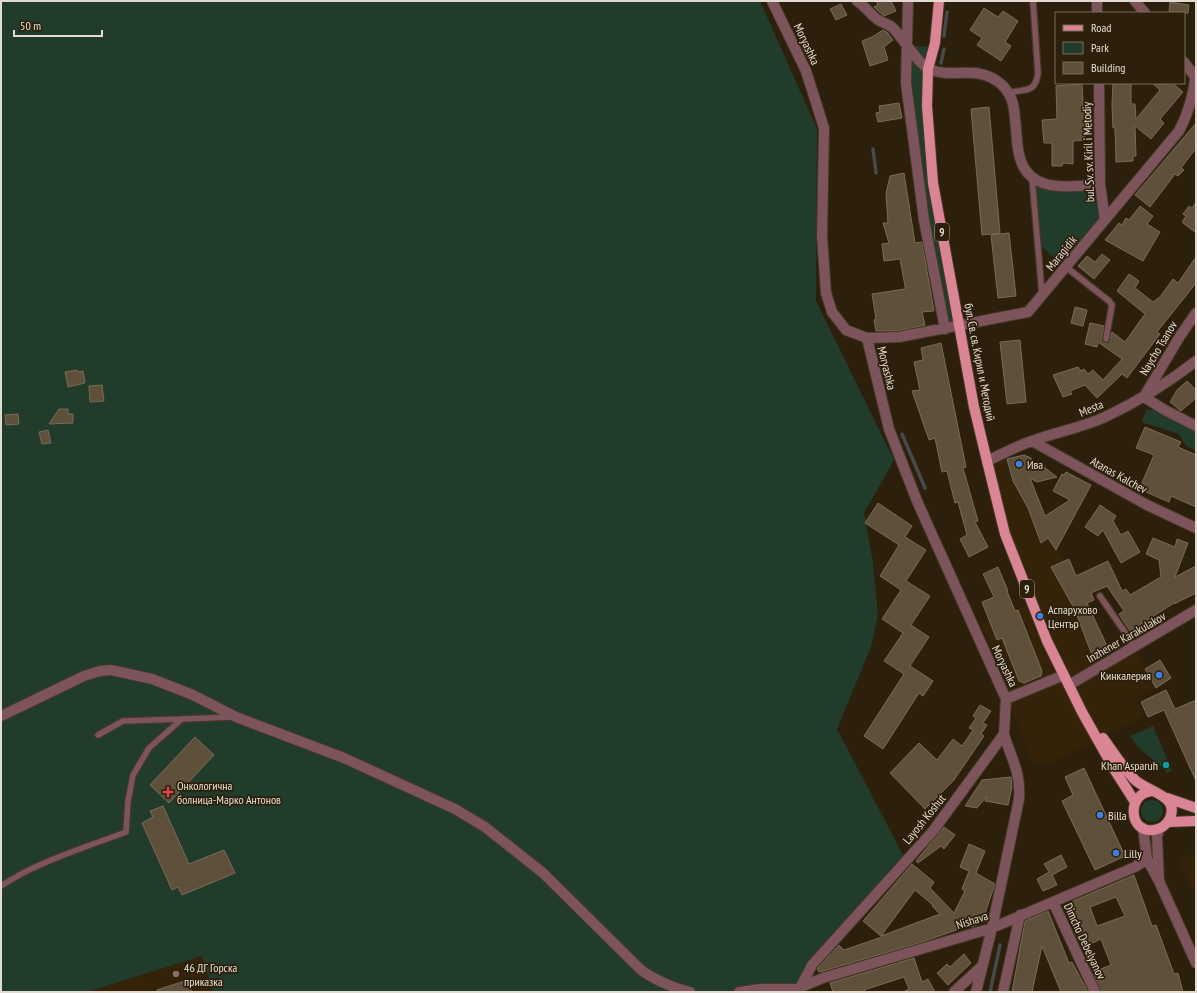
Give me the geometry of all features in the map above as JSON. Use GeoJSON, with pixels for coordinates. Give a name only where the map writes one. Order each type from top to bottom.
{"type":"FeatureCollection","features":[{"type":"Feature","properties":{"kind":"main road","name":"бул. Св. св. Кирил и Методий"},"geometry":{"type":"LineString","coordinates":[[939,1],[935,43],[928,69],[927,106],[933,183],[974,407],[1005,534],[1047,641],[1082,712]]}},
{"type":"Feature","properties":{"kind":"main road","name":"9"},"geometry":{"type":"LineString","coordinates":[[1082,712],[1102,736],[1120,763],[1136,781],[1153,791],[1160,793],[1166,798],[1196,808]]}},
{"type":"Feature","properties":{"kind":"main road","name":"9"},"geometry":{"type":"LineString","coordinates":[[1082,712],[1114,769],[1135,802]]}},
{"type":"Feature","properties":{"kind":"main road"},"geometry":{"type":"LineString","coordinates":[[1153,791],[1143,794],[1135,802],[1133,814],[1136,822],[1143,828],[1151,830],[1159,829],[1168,822],[1196,821]]}},
{"type":"Feature","properties":{"kind":"main road"},"geometry":{"type":"LineString","coordinates":[[1166,798],[1171,807],[1168,822]]}},
{"type":"Feature","properties":{"kind":"street","name":"Moryashka"},"geometry":{"type":"LineString","coordinates":[[772,1],[806,71],[824,128],[822,236],[826,293],[832,312],[846,330],[867,338],[889,429],[914,494],[973,629],[1006,699]]}},
{"type":"Feature","properties":{"kind":"street"},"geometry":{"type":"LineString","coordinates":[[857,1],[877,19],[893,28],[928,69],[946,72],[971,72],[991,76],[1010,93],[1014,110],[1020,159],[1032,178],[1048,185],[1071,187],[1100,184]]}},
{"type":"Feature","properties":{"kind":"street"},"geometry":{"type":"LineString","coordinates":[[908,1],[906,83],[919,186],[945,329]]}},
{"type":"Feature","properties":{"kind":"street"},"geometry":{"type":"LineString","coordinates":[[1097,1],[1098,12]]}},
{"type":"Feature","properties":{"kind":"street"},"geometry":{"type":"LineString","coordinates":[[1135,1],[1144,12]]}},
{"type":"Feature","properties":{"kind":"street"},"geometry":{"type":"LineString","coordinates":[[1185,63],[1196,77]]}},
{"type":"Feature","properties":{"kind":"street","name":"Maragidik"},"geometry":{"type":"LineString","coordinates":[[867,338],[899,337],[1028,312],[1043,296],[1179,131],[1187,117],[1196,72]]}},
{"type":"Feature","properties":{"kind":"street","name":"bul. Sv. sv. Kiril i Metodiy"},"geometry":{"type":"LineString","coordinates":[[1099,84],[1100,184],[1105,220]]}},
{"type":"Feature","properties":{"kind":"street","name":"Naycho Tsanov"},"geometry":{"type":"LineString","coordinates":[[1144,397],[1180,336],[1196,313]]}},
{"type":"Feature","properties":{"kind":"street","name":"Mesta"},"geometry":{"type":"LineString","coordinates":[[987,460],[1032,441],[1105,417],[1144,397],[1180,374],[1196,361]]}},
{"type":"Feature","properties":{"kind":"street"},"geometry":{"type":"LineString","coordinates":[[1144,397],[1163,409],[1196,426]]}},
{"type":"Feature","properties":{"kind":"street","name":"Atanas Kalchev"},"geometry":{"type":"LineString","coordinates":[[1032,441],[1147,505],[1196,528]]}},
{"type":"Feature","properties":{"kind":"street","name":"Inzhener Karakulakov"},"geometry":{"type":"LineString","coordinates":[[1069,685],[1196,610]]}},
{"type":"Feature","properties":{"kind":"street"},"geometry":{"type":"LineString","coordinates":[[1,716],[84,676],[100,671],[111,670],[152,679],[193,695],[236,717],[344,758],[455,809],[485,827],[543,873],[641,970],[654,980],[674,988],[690,992]]}},
{"type":"Feature","properties":{"kind":"street"},"geometry":{"type":"LineString","coordinates":[[976,992],[981,967],[992,928],[1019,799],[1020,785],[1018,772],[1004,734],[1006,699],[1064,675]]}},
{"type":"Feature","properties":{"kind":"street","name":"Layosh Koshut"},"geometry":{"type":"LineString","coordinates":[[795,991],[812,965],[933,831],[1004,734]]}},
{"type":"Feature","properties":{"kind":"street"},"geometry":{"type":"LineString","coordinates":[[1143,828],[1146,860],[1159,881],[1196,963]]}},
{"type":"Feature","properties":{"kind":"street"},"geometry":{"type":"LineString","coordinates":[[1159,829],[1157,837],[1159,881]]}},
{"type":"Feature","properties":{"kind":"street","name":"Nishava"},"geometry":{"type":"LineString","coordinates":[[795,991],[823,978],[992,928],[1146,860]]}},
{"type":"Feature","properties":{"kind":"street","name":"Dimcho Debelyanov"},"geometry":{"type":"LineString","coordinates":[[1053,902],[1095,992]]}},
{"type":"Feature","properties":{"kind":"street"},"geometry":{"type":"LineString","coordinates":[[1003,992],[1020,915]]}},
{"type":"Feature","properties":{"kind":"street"},"geometry":{"type":"LineString","coordinates":[[954,992],[981,967]]}},
{"type":"Feature","properties":{"kind":"street"},"geometry":{"type":"LineString","coordinates":[[739,992],[760,989],[795,991]]}},
{"type":"Feature","properties":{"kind":"lane"},"geometry":{"type":"LineString","coordinates":[[1010,93],[1031,89],[1037,84],[1038,73],[1033,1]]}},
{"type":"Feature","properties":{"kind":"lane"},"geometry":{"type":"LineString","coordinates":[[1032,178],[1043,296]]}},
{"type":"Feature","properties":{"kind":"lane"},"geometry":{"type":"LineString","coordinates":[[1066,267],[1112,305],[1106,339]]}},
{"type":"Feature","properties":{"kind":"lane"},"geometry":{"type":"LineString","coordinates":[[1100,596],[1135,647]]}},
{"type":"Feature","properties":{"kind":"lane"},"geometry":{"type":"LineString","coordinates":[[98,735],[123,721],[236,717]]}},
{"type":"Feature","properties":{"kind":"lane"},"geometry":{"type":"LineString","coordinates":[[1,886],[16,876],[58,857],[126,832],[128,801],[133,775],[148,748],[182,719]]}},
{"type":"Feature","properties":{"kind":"shaded area","name":"Аспарухово Център"},"geometry":{"type":"Polygon","coordinates":[[[1007,459],[1013,482],[1028,508],[1037,536],[1042,543],[1048,538],[1065,561],[1051,567],[1075,610],[1092,655],[1108,648],[1112,660],[1135,647],[1156,688],[1134,698],[1145,716],[1102,736],[1084,714],[1098,739],[1055,761],[1034,764],[1011,710],[1009,689],[981,625],[1037,600],[1009,531],[993,463],[1007,459]]]}},
{"type":"Feature","properties":{"kind":"shaded area"},"geometry":{"type":"Polygon","coordinates":[[[1196,853],[1196,896],[1179,860],[1196,853]]]}},
{"type":"Feature","properties":{"kind":"shaded area","name":"46 ДГ Горска приказка"},"geometry":{"type":"Polygon","coordinates":[[[203,956],[213,992],[87,992],[203,956]]]}},
{"type":"Feature","properties":{"kind":"green space"},"geometry":{"type":"Polygon","coordinates":[[[1,1],[760,1],[817,129],[816,301],[894,460],[864,513],[873,563],[878,615],[871,647],[837,729],[903,855],[810,961],[794,987],[779,992],[213,992],[202,956],[87,992],[1,992],[1,1]]]}},
{"type":"Feature","properties":{"kind":"green space"},"geometry":{"type":"Polygon","coordinates":[[[906,45],[929,47],[927,106],[933,183],[959,325],[945,329],[924,220],[906,45]]]}},
{"type":"Feature","properties":{"kind":"green space"},"geometry":{"type":"Polygon","coordinates":[[[1032,178],[1048,185],[1100,184],[1105,220],[1066,267],[1038,244],[1032,178]]]}},
{"type":"Feature","properties":{"kind":"green space"},"geometry":{"type":"Polygon","coordinates":[[[1146,410],[1154,410],[1196,430],[1196,450],[1186,446],[1179,434],[1144,423],[1142,421],[1146,410]]]}},
{"type":"Feature","properties":{"kind":"green space"},"geometry":{"type":"Polygon","coordinates":[[[1153,726],[1172,770],[1168,773],[1138,747],[1130,736],[1153,726]]]}},
{"type":"Feature","properties":{"kind":"green space"},"geometry":{"type":"Polygon","coordinates":[[[1152,800],[1160,803],[1163,811],[1160,819],[1152,822],[1144,819],[1141,811],[1144,803],[1152,800]]]}},
{"type":"Feature","properties":{"kind":"building"},"geometry":{"type":"Polygon","coordinates":[[[876,1],[891,1],[896,11],[884,16],[874,7],[878,5],[876,1]]]}},
{"type":"Feature","properties":{"kind":"building"},"geometry":{"type":"Polygon","coordinates":[[[1170,2],[1189,5],[1188,13],[1169,12],[1170,2]]]}},
{"type":"Feature","properties":{"kind":"building"},"geometry":{"type":"Polygon","coordinates":[[[841,4],[847,15],[836,20],[830,9],[841,4]]]}},
{"type":"Feature","properties":{"kind":"building"},"geometry":{"type":"Polygon","coordinates":[[[984,8],[998,17],[1003,11],[1018,21],[1005,42],[1011,46],[1001,61],[977,45],[982,38],[970,30],[984,8]]]}},
{"type":"Feature","properties":{"kind":"building"},"geometry":{"type":"Polygon","coordinates":[[[883,30],[887,32],[893,40],[884,47],[888,60],[870,66],[862,41],[883,30]]]}},
{"type":"Feature","properties":{"kind":"building"},"geometry":{"type":"Polygon","coordinates":[[[1082,84],[1085,140],[1073,141],[1073,164],[1063,163],[1062,166],[1052,166],[1052,143],[1044,143],[1042,120],[1057,119],[1056,86],[1082,84]]]}},
{"type":"Feature","properties":{"kind":"building"},"geometry":{"type":"Polygon","coordinates":[[[1113,84],[1131,84],[1131,104],[1135,104],[1136,119],[1160,90],[1153,84],[1173,84],[1183,92],[1160,119],[1164,123],[1151,139],[1135,126],[1136,156],[1133,156],[1133,161],[1116,162],[1115,127],[1113,128],[1113,84]]]}},
{"type":"Feature","properties":{"kind":"building"},"geometry":{"type":"Polygon","coordinates":[[[899,103],[902,118],[878,122],[876,113],[880,112],[879,106],[899,103]]]}},
{"type":"Feature","properties":{"kind":"building"},"geometry":{"type":"Polygon","coordinates":[[[989,107],[1000,233],[982,235],[971,109],[989,107]]]}},
{"type":"Feature","properties":{"kind":"building"},"geometry":{"type":"Polygon","coordinates":[[[1196,123],[1196,148],[1181,168],[1184,170],[1178,176],[1175,174],[1150,207],[1135,195],[1196,123]]]}},
{"type":"Feature","properties":{"kind":"building"},"geometry":{"type":"Polygon","coordinates":[[[904,173],[915,243],[922,242],[934,311],[922,312],[925,325],[898,331],[876,331],[874,320],[876,319],[872,294],[905,289],[900,259],[884,261],[882,244],[889,243],[883,223],[888,223],[886,194],[890,176],[904,173]]]}},
{"type":"Feature","properties":{"kind":"building"},"geometry":{"type":"Polygon","coordinates":[[[1196,202],[1196,233],[1182,222],[1186,216],[1183,214],[1189,206],[1192,208],[1196,202]]]}},
{"type":"Feature","properties":{"kind":"building"},"geometry":{"type":"Polygon","coordinates":[[[1140,206],[1153,216],[1147,224],[1160,232],[1143,261],[1105,240],[1119,223],[1122,225],[1126,218],[1129,220],[1140,206]]]}},
{"type":"Feature","properties":{"kind":"building"},"geometry":{"type":"Polygon","coordinates":[[[1009,233],[1016,296],[998,298],[991,235],[1009,233]]]}},
{"type":"Feature","properties":{"kind":"building"},"geometry":{"type":"Polygon","coordinates":[[[1102,254],[1110,260],[1094,279],[1078,266],[1087,256],[1095,262],[1102,254]]]}},
{"type":"Feature","properties":{"kind":"building"},"geometry":{"type":"Polygon","coordinates":[[[1196,257],[1196,283],[1157,332],[1160,334],[1127,378],[1122,374],[1097,398],[1085,385],[1070,391],[1072,394],[1063,397],[1053,375],[1078,367],[1081,371],[1084,369],[1088,374],[1093,370],[1103,380],[1122,359],[1098,342],[1097,347],[1085,344],[1090,323],[1104,326],[1102,339],[1104,342],[1109,341],[1112,332],[1125,342],[1145,314],[1117,291],[1129,274],[1139,281],[1135,288],[1153,302],[1160,297],[1173,279],[1178,283],[1196,257]]]}},
{"type":"Feature","properties":{"kind":"building"},"geometry":{"type":"Polygon","coordinates":[[[1075,307],[1087,310],[1083,326],[1071,323],[1075,307]]]}},
{"type":"Feature","properties":{"kind":"building"},"geometry":{"type":"Polygon","coordinates":[[[1020,340],[1026,402],[1007,404],[1000,342],[1020,340]]]}},
{"type":"Feature","properties":{"kind":"building"},"geometry":{"type":"Polygon","coordinates":[[[941,343],[966,467],[963,468],[978,521],[975,522],[988,547],[969,557],[960,539],[967,535],[958,502],[955,503],[947,471],[942,472],[935,438],[929,440],[912,391],[920,390],[914,362],[923,360],[921,348],[941,343]]]}},
{"type":"Feature","properties":{"kind":"building"},"geometry":{"type":"Polygon","coordinates":[[[77,370],[77,372],[83,371],[85,383],[68,387],[65,372],[77,370]]]}},
{"type":"Feature","properties":{"kind":"building"},"geometry":{"type":"Polygon","coordinates":[[[1187,381],[1196,390],[1196,398],[1181,411],[1170,402],[1177,390],[1187,381]]]}},
{"type":"Feature","properties":{"kind":"building"},"geometry":{"type":"Polygon","coordinates":[[[102,385],[104,401],[90,402],[89,386],[102,385]]]}},
{"type":"Feature","properties":{"kind":"building"},"geometry":{"type":"Polygon","coordinates":[[[59,409],[68,409],[68,414],[73,414],[73,423],[49,424],[59,409]]]}},
{"type":"Feature","properties":{"kind":"building"},"geometry":{"type":"Polygon","coordinates":[[[18,414],[19,424],[6,425],[5,415],[18,414]]]}},
{"type":"Feature","properties":{"kind":"building"},"geometry":{"type":"Polygon","coordinates":[[[1145,427],[1181,442],[1178,447],[1196,455],[1196,507],[1171,496],[1169,502],[1146,492],[1148,488],[1141,485],[1154,455],[1136,448],[1145,427]]]}},
{"type":"Feature","properties":{"kind":"building"},"geometry":{"type":"Polygon","coordinates":[[[48,430],[51,443],[42,444],[39,432],[48,430]]]}},
{"type":"Feature","properties":{"kind":"building"},"geometry":{"type":"Polygon","coordinates":[[[1024,455],[1031,458],[1033,468],[1044,467],[1057,477],[1037,482],[1030,478],[1045,516],[1070,500],[1053,491],[1062,474],[1064,475],[1066,472],[1091,485],[1056,550],[1048,538],[1041,543],[1028,508],[1013,481],[1007,459],[1024,455]]]}},
{"type":"Feature","properties":{"kind":"building"},"geometry":{"type":"Polygon","coordinates":[[[878,503],[912,526],[905,537],[926,550],[906,581],[930,596],[911,625],[929,637],[910,666],[933,681],[923,696],[919,693],[883,749],[864,736],[904,674],[884,661],[903,633],[882,619],[901,590],[880,576],[899,545],[865,523],[878,503]]]}},
{"type":"Feature","properties":{"kind":"building"},"geometry":{"type":"Polygon","coordinates":[[[1100,505],[1116,516],[1113,521],[1121,535],[1128,531],[1140,552],[1121,563],[1103,530],[1098,536],[1085,527],[1100,505]]]}},
{"type":"Feature","properties":{"kind":"building"},"geometry":{"type":"Polygon","coordinates":[[[1153,538],[1175,547],[1177,539],[1188,543],[1175,577],[1196,566],[1196,593],[1174,603],[1130,631],[1119,614],[1124,611],[1107,586],[1091,593],[1094,600],[1087,603],[1108,648],[1092,655],[1075,610],[1051,567],[1069,559],[1076,576],[1108,561],[1122,591],[1126,589],[1130,595],[1161,577],[1159,560],[1146,554],[1153,538]]]}},
{"type":"Feature","properties":{"kind":"building"},"geometry":{"type":"Polygon","coordinates":[[[998,567],[1015,611],[1018,610],[1042,671],[1041,676],[1024,683],[1019,681],[1002,638],[997,640],[982,602],[994,597],[983,574],[998,567]]]}},
{"type":"Feature","properties":{"kind":"building"},"geometry":{"type":"Polygon","coordinates":[[[1160,660],[1171,678],[1156,688],[1145,669],[1160,660]]]}},
{"type":"Feature","properties":{"kind":"building"},"geometry":{"type":"Polygon","coordinates":[[[1166,690],[1175,709],[1196,700],[1196,781],[1164,710],[1148,717],[1141,702],[1166,690]]]}},
{"type":"Feature","properties":{"kind":"building"},"geometry":{"type":"Polygon","coordinates":[[[980,705],[991,711],[983,723],[987,725],[981,734],[984,736],[954,780],[925,809],[890,773],[919,743],[937,760],[953,739],[962,746],[973,730],[969,728],[976,718],[973,716],[980,705]]]}},
{"type":"Feature","properties":{"kind":"building"},"geometry":{"type":"Polygon","coordinates":[[[195,737],[214,755],[169,803],[150,785],[195,737]]]}},
{"type":"Feature","properties":{"kind":"building"},"geometry":{"type":"Polygon","coordinates":[[[1084,768],[1125,856],[1095,870],[1062,801],[1073,795],[1065,777],[1084,768]]]}},
{"type":"Feature","properties":{"kind":"building"},"geometry":{"type":"Polygon","coordinates":[[[1011,777],[1012,787],[1008,805],[985,801],[987,796],[977,808],[965,806],[982,780],[1011,777]]]}},
{"type":"Feature","properties":{"kind":"building"},"geometry":{"type":"Polygon","coordinates":[[[163,806],[189,864],[224,850],[235,873],[182,895],[178,887],[172,890],[142,823],[153,817],[150,811],[163,806]]]}},
{"type":"Feature","properties":{"kind":"building"},"geometry":{"type":"Polygon","coordinates":[[[944,827],[955,835],[944,849],[941,846],[918,863],[916,861],[944,827]]]}},
{"type":"Feature","properties":{"kind":"building"},"geometry":{"type":"Polygon","coordinates":[[[969,844],[985,851],[976,873],[995,884],[983,919],[980,923],[972,927],[968,926],[919,943],[820,972],[818,971],[817,969],[839,945],[844,950],[882,937],[863,921],[912,864],[934,882],[930,888],[954,913],[965,891],[962,889],[969,871],[960,867],[969,844]],[[915,890],[881,936],[940,914],[932,906],[933,905],[915,890]]]}},
{"type":"Feature","properties":{"kind":"building"},"geometry":{"type":"Polygon","coordinates":[[[1061,855],[1067,867],[1052,875],[1057,885],[1043,891],[1037,879],[1049,872],[1044,864],[1061,855]]]}},
{"type":"Feature","properties":{"kind":"building"},"geometry":{"type":"Polygon","coordinates":[[[1134,875],[1152,926],[1156,925],[1174,974],[1178,973],[1183,992],[1101,992],[1093,972],[1111,965],[1101,939],[1084,947],[1066,904],[1134,875]],[[1116,897],[1090,907],[1097,926],[1125,916],[1116,897]]]}},
{"type":"Feature","properties":{"kind":"building"},"geometry":{"type":"Polygon","coordinates":[[[1048,911],[1069,963],[1072,962],[1088,992],[1061,992],[1042,946],[1032,992],[1012,992],[1025,921],[1048,911]]]}},
{"type":"Feature","properties":{"kind":"building"},"geometry":{"type":"Polygon","coordinates":[[[964,954],[971,963],[948,985],[937,973],[947,964],[950,967],[964,954]]]}},
{"type":"Feature","properties":{"kind":"building"},"geometry":{"type":"Polygon","coordinates":[[[914,958],[922,982],[928,979],[935,992],[903,992],[909,989],[904,977],[864,990],[865,992],[833,992],[830,983],[914,958]]]}},
{"type":"Feature","properties":{"kind":"building"},"geometry":{"type":"Polygon","coordinates":[[[188,980],[192,992],[157,992],[157,990],[188,980]]]}},
{"type":"Feature","properties":{"kind":"waterway"},"geometry":{"type":"LineString","coordinates":[[944,36],[947,12]]}},
{"type":"Feature","properties":{"kind":"waterway"},"geometry":{"type":"LineString","coordinates":[[941,63],[944,49]]}},
{"type":"Feature","properties":{"kind":"waterway"},"geometry":{"type":"LineString","coordinates":[[873,149],[876,173]]}},
{"type":"Feature","properties":{"kind":"waterway"},"geometry":{"type":"LineString","coordinates":[[902,434],[925,488]]}},
{"type":"Feature","properties":{"kind":"waterway"},"geometry":{"type":"LineString","coordinates":[[990,992],[1000,945]]}},
{"type":"Feature","properties":{"kind":"place","name":"Ива"},"geometry":{"type":"Point","coordinates":[1019,464]}},
{"type":"Feature","properties":{"kind":"place","name":"Аспарухово Център"},"geometry":{"type":"Point","coordinates":[1040,616]}},
{"type":"Feature","properties":{"kind":"place","name":"Кинкалерия"},"geometry":{"type":"Point","coordinates":[1159,675]}},
{"type":"Feature","properties":{"kind":"place","name":"Khan Asparuh"},"geometry":{"type":"Point","coordinates":[1166,765]}},
{"type":"Feature","properties":{"kind":"place","name":"Онкологична болница-Марко Антонов"},"geometry":{"type":"Point","coordinates":[168,792]}},
{"type":"Feature","properties":{"kind":"place","name":"Billa"},"geometry":{"type":"Point","coordinates":[1100,815]}},
{"type":"Feature","properties":{"kind":"place","name":"Lilly"},"geometry":{"type":"Point","coordinates":[1116,853]}},
{"type":"Feature","properties":{"kind":"place","name":"46 ДГ Горска приказка"},"geometry":{"type":"Point","coordinates":[176,974]}}]}
